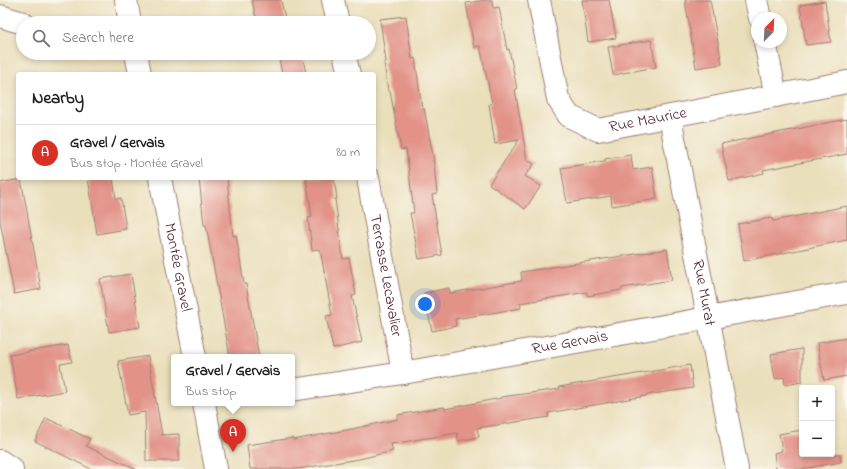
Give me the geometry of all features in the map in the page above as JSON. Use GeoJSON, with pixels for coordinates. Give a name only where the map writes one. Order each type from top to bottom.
{"type":"FeatureCollection","features":[{"type":"Feature","properties":{"kind":"street"},"geometry":{"type":"LineString","coordinates":[[126,0],[129,16]]}},
{"type":"Feature","properties":{"kind":"street"},"geometry":{"type":"LineString","coordinates":[[333,0],[336,16]]}},
{"type":"Feature","properties":{"kind":"street","name":"Rue Maurice"},"geometry":{"type":"LineString","coordinates":[[539,0],[558,98],[569,116],[598,130],[847,82]]}},
{"type":"Feature","properties":{"kind":"street"},"geometry":{"type":"LineString","coordinates":[[756,0],[759,12]]}},
{"type":"Feature","properties":{"kind":"street"},"geometry":{"type":"LineString","coordinates":[[0,16],[16,21]]}},
{"type":"Feature","properties":{"kind":"street"},"geometry":{"type":"LineString","coordinates":[[765,48],[776,96]]}},
{"type":"Feature","properties":{"kind":"street"},"geometry":{"type":"LineString","coordinates":[[137,60],[140,72]]}},
{"type":"Feature","properties":{"kind":"street"},"geometry":{"type":"LineString","coordinates":[[346,60],[349,72]]}},
{"type":"Feature","properties":{"kind":"street","name":"Rue Murat"},"geometry":{"type":"LineString","coordinates":[[670,117],[737,469]]}},
{"type":"Feature","properties":{"kind":"street","name":"Montée Gravel"},"geometry":{"type":"LineString","coordinates":[[160,180],[194,354]]}},
{"type":"Feature","properties":{"kind":"street","name":"Terrasse Lecavalier"},"geometry":{"type":"LineString","coordinates":[[368,180],[403,373]]}},
{"type":"Feature","properties":{"kind":"street","name":"Rue Gervais"},"geometry":{"type":"LineString","coordinates":[[295,390],[403,373],[847,293]]}},
{"type":"Feature","properties":{"kind":"street"},"geometry":{"type":"LineString","coordinates":[[207,406],[216,469]]}},
{"type":"Feature","properties":{"kind":"street"},"geometry":{"type":"LineString","coordinates":[[0,461],[12,469]]}},
{"type":"Feature","properties":{"kind":"building"},"geometry":{"type":"Polygon","coordinates":[[[252,0],[281,0],[284,16],[255,16],[252,0]]]}},
{"type":"Feature","properties":{"kind":"building"},"geometry":{"type":"Polygon","coordinates":[[[492,0],[493,8],[499,7],[507,50],[509,49],[517,89],[515,89],[527,160],[534,164],[525,176],[541,186],[525,209],[489,184],[519,140],[495,144],[489,104],[492,103],[480,46],[474,47],[466,3],[492,0]]]}},
{"type":"Feature","properties":{"kind":"building"},"geometry":{"type":"Polygon","coordinates":[[[582,0],[609,0],[616,38],[588,42],[582,0]]]}},
{"type":"Feature","properties":{"kind":"building"},"geometry":{"type":"Polygon","coordinates":[[[685,0],[710,0],[722,64],[696,68],[685,0]]]}},
{"type":"Feature","properties":{"kind":"building"},"geometry":{"type":"Polygon","coordinates":[[[825,1],[831,42],[806,45],[800,5],[825,1]]]}},
{"type":"Feature","properties":{"kind":"building"},"geometry":{"type":"Polygon","coordinates":[[[406,16],[412,59],[415,58],[422,109],[424,108],[433,156],[437,194],[432,195],[442,255],[419,259],[410,213],[414,213],[406,149],[401,150],[390,91],[388,91],[384,62],[386,62],[380,19],[406,16]]]}},
{"type":"Feature","properties":{"kind":"building"},"geometry":{"type":"Polygon","coordinates":[[[651,40],[656,67],[613,75],[608,47],[651,40]]]}},
{"type":"Feature","properties":{"kind":"building"},"geometry":{"type":"Polygon","coordinates":[[[279,60],[303,60],[306,72],[282,72],[279,60]]]}},
{"type":"Feature","properties":{"kind":"building"},"geometry":{"type":"Polygon","coordinates":[[[847,119],[847,154],[763,170],[764,173],[729,181],[721,144],[847,119]]]}},
{"type":"Feature","properties":{"kind":"building"},"geometry":{"type":"Polygon","coordinates":[[[631,155],[633,170],[652,167],[657,199],[612,206],[611,196],[567,203],[561,168],[631,155]]]}},
{"type":"Feature","properties":{"kind":"building"},"geometry":{"type":"Polygon","coordinates":[[[21,180],[41,289],[14,294],[0,221],[0,183],[21,180]]]}},
{"type":"Feature","properties":{"kind":"building"},"geometry":{"type":"Polygon","coordinates":[[[88,180],[113,180],[116,199],[121,198],[126,229],[97,234],[88,180]]]}},
{"type":"Feature","properties":{"kind":"building"},"geometry":{"type":"Polygon","coordinates":[[[199,180],[227,180],[233,236],[236,235],[244,284],[246,284],[258,354],[229,354],[206,225],[204,225],[199,180]]]}},
{"type":"Feature","properties":{"kind":"building"},"geometry":{"type":"Polygon","coordinates":[[[306,180],[334,180],[337,199],[335,199],[343,259],[349,258],[356,295],[352,296],[362,342],[333,349],[326,316],[332,315],[320,249],[312,250],[308,218],[312,217],[306,180]]]}},
{"type":"Feature","properties":{"kind":"building"},"geometry":{"type":"Polygon","coordinates":[[[847,206],[847,240],[744,261],[738,224],[772,218],[773,221],[847,206]]]}},
{"type":"Feature","properties":{"kind":"building"},"geometry":{"type":"Polygon","coordinates":[[[667,249],[672,280],[622,288],[622,290],[587,296],[587,292],[520,303],[521,308],[455,319],[456,326],[432,331],[424,293],[449,288],[450,293],[522,281],[521,272],[667,249]]]}},
{"type":"Feature","properties":{"kind":"building"},"geometry":{"type":"Polygon","coordinates":[[[131,274],[140,327],[109,332],[100,279],[131,274]]]}},
{"type":"Feature","properties":{"kind":"building"},"geometry":{"type":"Polygon","coordinates":[[[847,338],[847,376],[824,380],[817,343],[847,338]]]}},
{"type":"Feature","properties":{"kind":"building"},"geometry":{"type":"Polygon","coordinates":[[[68,345],[72,362],[60,364],[65,391],[18,399],[10,355],[68,345]]]}},
{"type":"Feature","properties":{"kind":"building"},"geometry":{"type":"Polygon","coordinates":[[[802,349],[802,382],[785,385],[784,377],[775,379],[771,354],[802,349]]]}},
{"type":"Feature","properties":{"kind":"building"},"geometry":{"type":"Polygon","coordinates":[[[148,356],[162,435],[179,434],[179,461],[146,461],[145,412],[128,415],[118,361],[148,356]]]}},
{"type":"Feature","properties":{"kind":"building"},"geometry":{"type":"Polygon","coordinates":[[[690,365],[693,388],[548,413],[549,417],[477,428],[479,437],[458,441],[457,433],[391,444],[393,451],[359,459],[298,469],[250,469],[247,445],[293,438],[293,440],[398,419],[398,415],[444,407],[445,409],[501,397],[560,389],[559,387],[690,365]]]}},
{"type":"Feature","properties":{"kind":"building"},"geometry":{"type":"Polygon","coordinates":[[[46,418],[90,439],[86,446],[136,469],[91,469],[35,441],[46,418]]]}},
{"type":"Feature","properties":{"kind":"building"},"geometry":{"type":"Polygon","coordinates":[[[799,431],[799,457],[835,457],[835,454],[840,454],[841,462],[802,469],[776,469],[774,453],[782,451],[779,434],[799,431]]]}},
{"type":"Feature","properties":{"kind":"place","name":"Gravel / Gervais"},"geometry":{"type":"Point","coordinates":[233,452]}}]}
